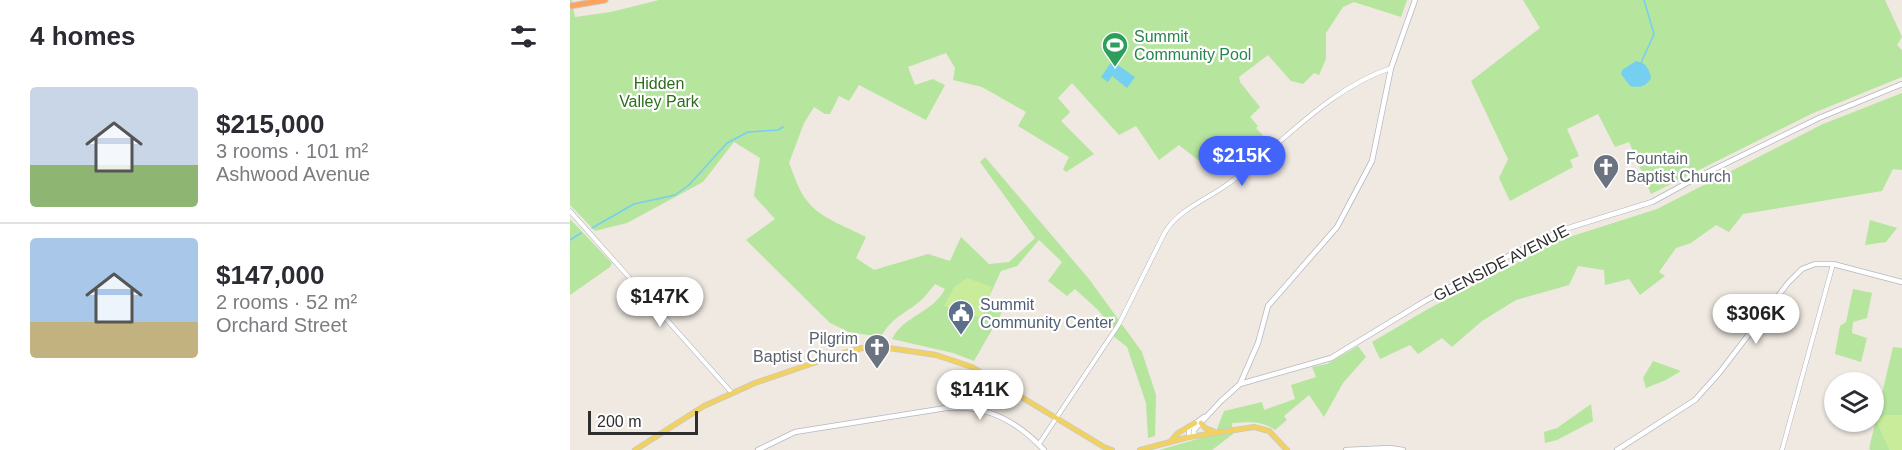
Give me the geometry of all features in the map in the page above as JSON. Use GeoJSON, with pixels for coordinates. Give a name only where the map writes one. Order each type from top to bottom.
{"type":"FeatureCollection","features":[{"type":"Feature","properties":{"kind":"highway"},"geometry":{"type":"LineString","coordinates":[[570,6],[605,0]]}},
{"type":"Feature","properties":{"kind":"main road"},"geometry":{"type":"LineString","coordinates":[[1240,384],[1257,343],[1268,306],[1336,227],[1372,161],[1391,68],[1415,0]]}},
{"type":"Feature","properties":{"kind":"main road","name":"GLENSIDE AVENUE"},"geometry":{"type":"LineString","coordinates":[[1192,436],[1198,423],[1240,384],[1331,358],[1425,301],[1545,239],[1574,226],[1637,209],[1819,118],[1902,84]]}},
{"type":"Feature","properties":{"kind":"main road"},"geometry":{"type":"LineString","coordinates":[[1617,450],[1695,400],[1720,372],[1793,276],[1809,266],[1833,264],[1902,282]]}},
{"type":"Feature","properties":{"kind":"main road"},"geometry":{"type":"LineString","coordinates":[[635,450],[685,417],[732,393],[785,371],[862,348],[882,347],[936,354],[964,363],[1112,450]]}},
{"type":"Feature","properties":{"kind":"main road"},"geometry":{"type":"LineString","coordinates":[[758,450],[795,432],[956,407],[996,414],[1018,426],[1044,450]]}},
{"type":"Feature","properties":{"kind":"main road"},"geometry":{"type":"LineString","coordinates":[[1171,441],[1178,433],[1198,423],[1216,432]]}},
{"type":"Feature","properties":{"kind":"main road"},"geometry":{"type":"LineString","coordinates":[[1140,450],[1192,436],[1259,427],[1273,434],[1287,450]]}},
{"type":"Feature","properties":{"kind":"main road"},"geometry":{"type":"LineString","coordinates":[[1346,450],[1368,448],[1402,450]]}},
{"type":"Feature","properties":{"kind":"street"},"geometry":{"type":"LineString","coordinates":[[1039,444],[1119,324],[1172,220],[1228,184],[1336,95],[1372,74],[1391,68]]}},
{"type":"Feature","properties":{"kind":"street"},"geometry":{"type":"LineString","coordinates":[[570,211],[732,393]]}},
{"type":"Feature","properties":{"kind":"street"},"geometry":{"type":"LineString","coordinates":[[1782,450],[1833,264]]}},
{"type":"Feature","properties":{"kind":"green space","name":"Hidden Valley Park"},"geometry":{"type":"Polygon","coordinates":[[[570,0],[572,0],[575,17],[611,12],[659,0],[1407,0],[1401,17],[1354,2],[1343,7],[1326,33],[1326,59],[1319,75],[1314,73],[1303,84],[1291,81],[1268,55],[1239,77],[1240,82],[1260,107],[1250,117],[1258,126],[1256,128],[1271,144],[1252,160],[1232,139],[1203,164],[1179,145],[1159,160],[1136,126],[1119,135],[1072,83],[1058,98],[1070,112],[1061,121],[1094,154],[1066,172],[1063,169],[1069,157],[1018,126],[1026,112],[982,87],[953,80],[955,68],[946,53],[908,67],[915,85],[933,79],[945,85],[926,120],[859,85],[849,101],[839,96],[830,114],[825,114],[814,107],[804,123],[789,163],[799,188],[813,208],[866,237],[856,258],[874,270],[928,254],[950,261],[961,237],[989,264],[1009,262],[1035,238],[980,162],[985,157],[1089,279],[1142,352],[1156,395],[1155,436],[1148,438],[1146,403],[1127,347],[1112,335],[1115,330],[1075,289],[1067,296],[1048,281],[1062,262],[1039,240],[1017,266],[1001,271],[989,297],[1005,307],[974,361],[953,353],[892,339],[903,325],[940,297],[945,289],[935,284],[919,302],[893,321],[881,337],[849,332],[830,323],[746,240],[775,219],[754,196],[760,158],[734,142],[703,182],[627,223],[595,231],[570,205],[570,0]]]}},
{"type":"Feature","properties":{"kind":"green space"},"geometry":{"type":"Polygon","coordinates":[[[1523,0],[1885,0],[1902,37],[1897,45],[1902,50],[1902,77],[1811,114],[1651,194],[1629,142],[1615,147],[1598,114],[1567,129],[1579,156],[1570,160],[1573,167],[1510,201],[1499,178],[1508,159],[1471,81],[1540,28],[1523,0]]]}},
{"type":"Feature","properties":{"kind":"green space"},"geometry":{"type":"Polygon","coordinates":[[[1902,93],[1902,170],[1893,169],[1882,191],[1743,214],[1729,232],[1716,225],[1691,243],[1676,248],[1659,272],[1665,276],[1640,295],[1629,279],[1605,285],[1604,270],[1578,266],[1569,285],[1516,300],[1482,321],[1452,347],[1442,338],[1418,354],[1410,345],[1380,359],[1372,342],[1428,309],[1563,239],[1657,209],[1823,124],[1902,93]]]}},
{"type":"Feature","properties":{"kind":"green space"},"geometry":{"type":"Polygon","coordinates":[[[570,219],[612,263],[610,267],[570,295],[570,219]]]}},
{"type":"Feature","properties":{"kind":"green space"},"geometry":{"type":"Polygon","coordinates":[[[1870,220],[1897,228],[1886,242],[1865,245],[1870,220]]]}},
{"type":"Feature","properties":{"kind":"green space"},"geometry":{"type":"Polygon","coordinates":[[[967,278],[992,287],[983,315],[978,317],[944,306],[954,287],[967,278]]]}},
{"type":"Feature","properties":{"kind":"green space"},"geometry":{"type":"Polygon","coordinates":[[[1853,289],[1872,293],[1867,318],[1853,322],[1852,333],[1867,338],[1861,362],[1835,354],[1840,326],[1846,322],[1853,289]]]}},
{"type":"Feature","properties":{"kind":"green space"},"geometry":{"type":"Polygon","coordinates":[[[1358,346],[1366,357],[1343,383],[1324,417],[1309,395],[1284,416],[1287,420],[1275,430],[1260,423],[1232,423],[1233,434],[1212,450],[1159,450],[1215,434],[1224,411],[1262,402],[1264,410],[1295,399],[1291,385],[1316,377],[1312,367],[1327,364],[1358,346]]]}},
{"type":"Feature","properties":{"kind":"green space"},"geometry":{"type":"Polygon","coordinates":[[[1893,347],[1902,348],[1902,450],[1869,449],[1873,432],[1884,432],[1884,385],[1893,347]]]}},
{"type":"Feature","properties":{"kind":"green space"},"geometry":{"type":"Polygon","coordinates":[[[1653,361],[1681,371],[1646,388],[1643,378],[1653,361]]]}},
{"type":"Feature","properties":{"kind":"green space"},"geometry":{"type":"Polygon","coordinates":[[[1591,404],[1593,421],[1557,440],[1545,443],[1544,432],[1557,428],[1591,404]]]}},
{"type":"Feature","properties":{"kind":"green space"},"geometry":{"type":"Polygon","coordinates":[[[1884,415],[1902,415],[1902,450],[1889,450],[1881,432],[1884,432],[1884,415]]]}},
{"type":"Feature","properties":{"kind":"water","name":"Summit Community Pool"},"geometry":{"type":"Polygon","coordinates":[[[1112,61],[1135,77],[1127,88],[1112,76],[1108,82],[1101,77],[1112,61]]]}},
{"type":"Feature","properties":{"kind":"water"},"geometry":{"type":"Polygon","coordinates":[[[1636,61],[1646,66],[1651,78],[1645,85],[1639,87],[1630,86],[1621,74],[1622,70],[1636,61]]]}},
{"type":"Feature","properties":{"kind":"waterway"},"geometry":{"type":"LineString","coordinates":[[1641,63],[1654,34],[1644,0]]}},
{"type":"Feature","properties":{"kind":"waterway"},"geometry":{"type":"LineString","coordinates":[[592,228],[634,204],[675,195],[689,185],[727,143],[748,132],[778,130],[783,127]]}},
{"type":"Feature","properties":{"kind":"waterway"},"geometry":{"type":"LineString","coordinates":[[570,240],[581,233]]}},
{"type":"Feature","properties":{"kind":"place","name":"Summit Community Pool"},"geometry":{"type":"Point","coordinates":[1115,68]}},
{"type":"Feature","properties":{"kind":"place","name":"Fountain Baptist Church"},"geometry":{"type":"Point","coordinates":[1606,190]}},
{"type":"Feature","properties":{"kind":"place","name":"Summit Community Center"},"geometry":{"type":"Point","coordinates":[961,336]}},
{"type":"Feature","properties":{"kind":"place","name":"Pilgrim Baptist Church"},"geometry":{"type":"Point","coordinates":[877,370]}}]}
